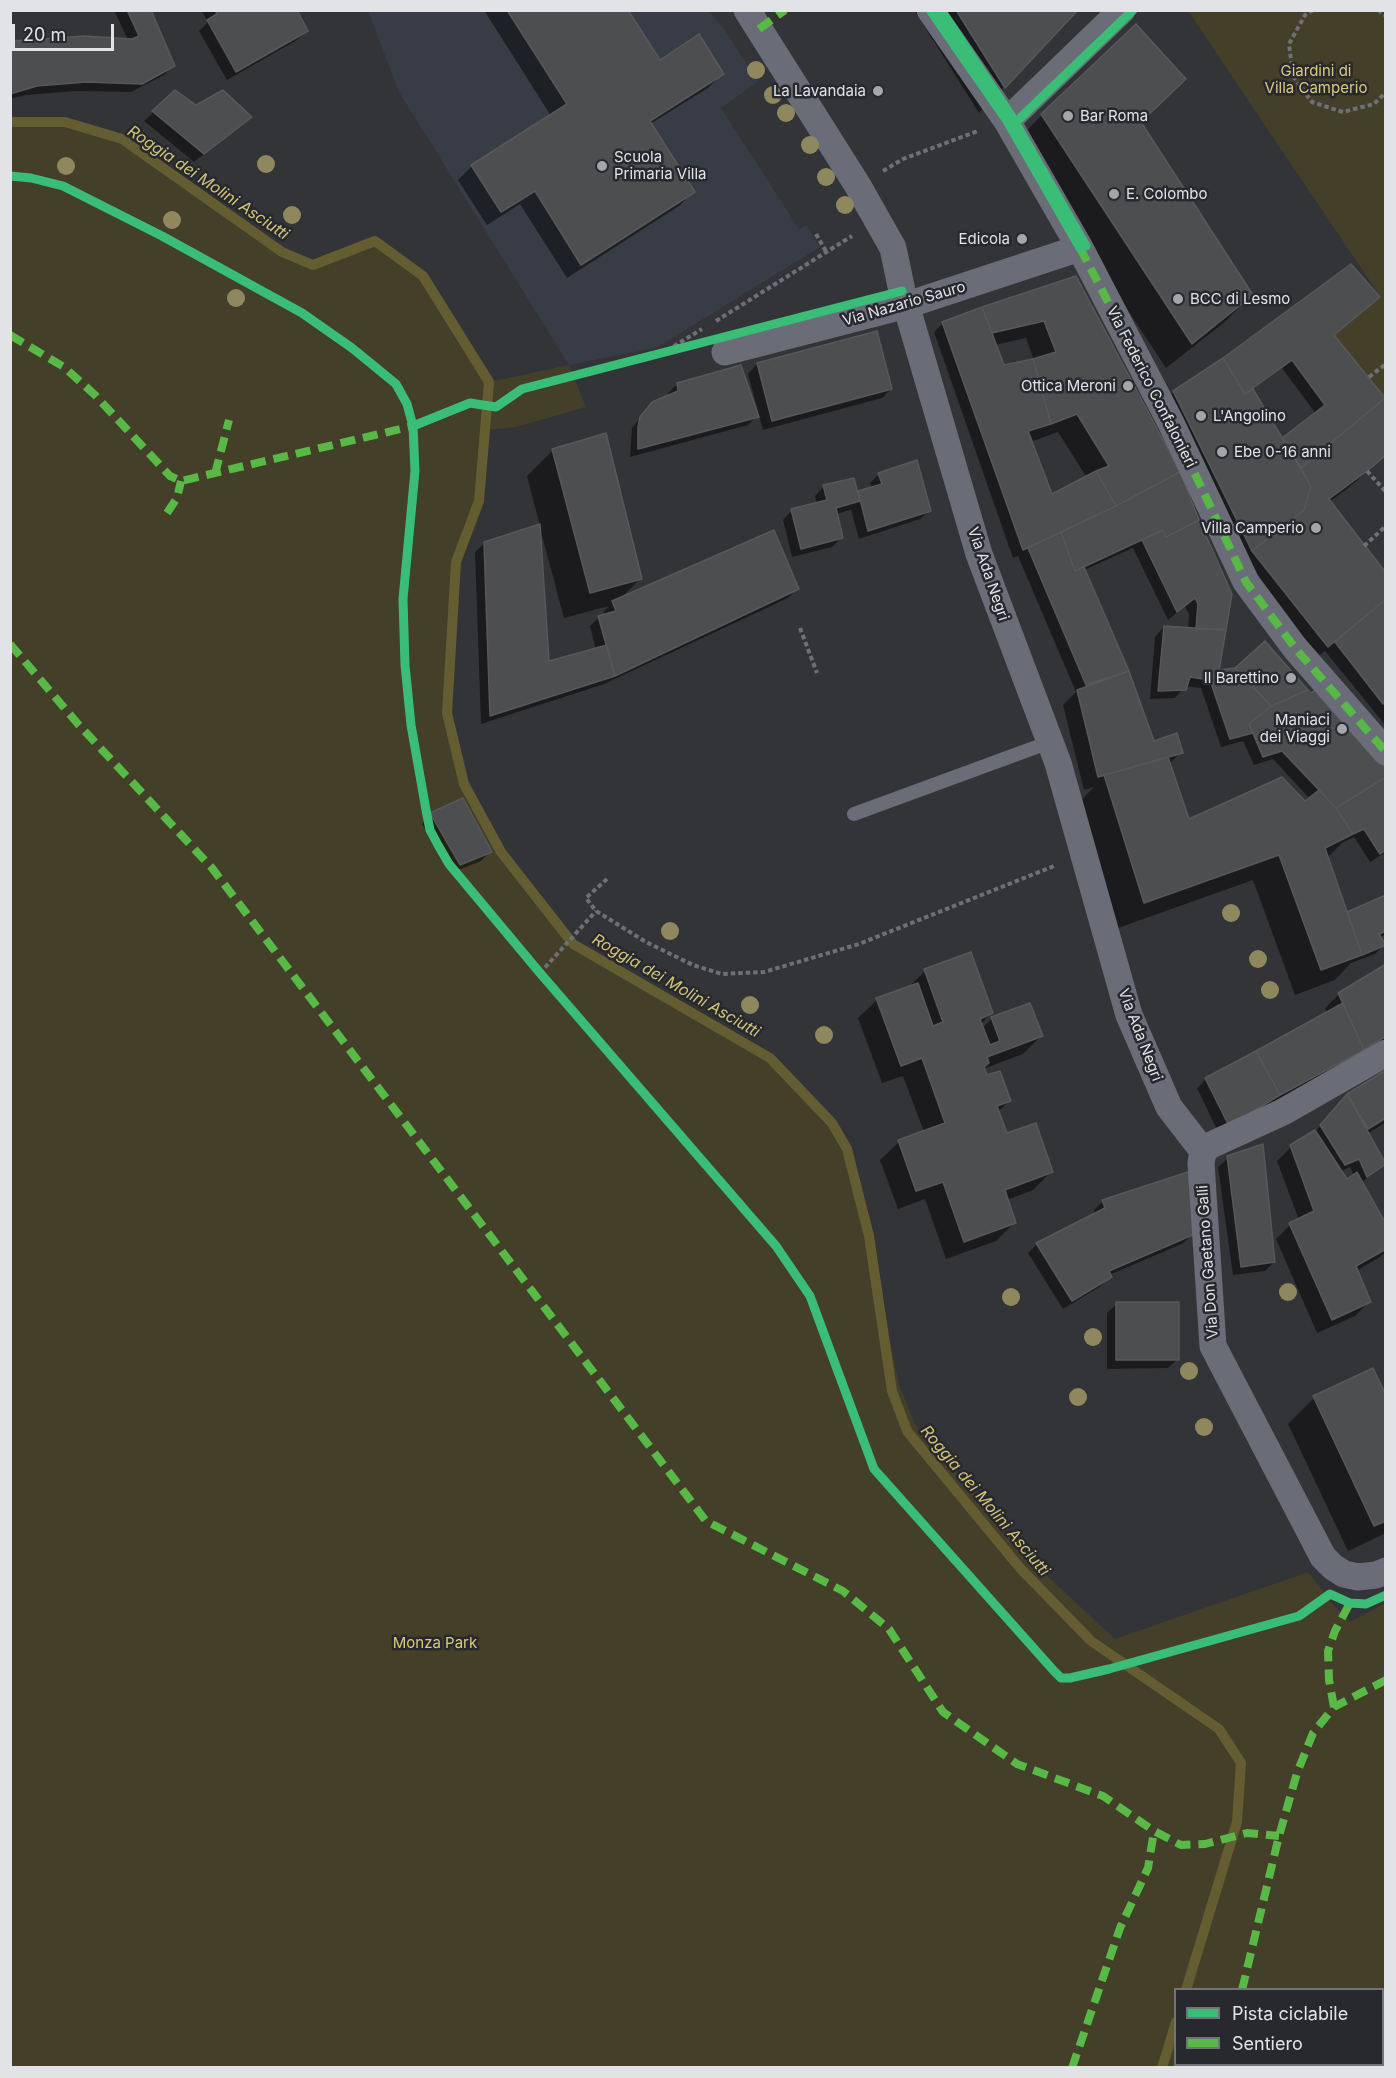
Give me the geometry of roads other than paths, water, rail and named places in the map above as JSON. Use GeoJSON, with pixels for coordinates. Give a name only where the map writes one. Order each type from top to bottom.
{"type":"FeatureCollection","features":[{"type":"Feature","properties":{"kind":"street","name":"Via Ada Negri"},"geometry":{"type":"LineString","coordinates":[[747,10],[878,219],[893,248],[907,305],[979,554],[1050,742],[1129,1015],[1169,1107],[1203,1151]]}},
{"type":"Feature","properties":{"kind":"street","name":"Via Federico Confalonieri"},"geometry":{"type":"LineString","coordinates":[[930,10],[1007,121],[1080,248],[1171,423],[1246,582],[1295,648],[1386,753]]}},
{"type":"Feature","properties":{"kind":"street"},"geometry":{"type":"LineString","coordinates":[[1007,121],[1122,10]]}},
{"type":"Feature","properties":{"kind":"street","name":"Via Nazario Sauro"},"geometry":{"type":"LineString","coordinates":[[725,352],[907,305],[1080,248]]}},
{"type":"Feature","properties":{"kind":"street"},"geometry":{"type":"LineString","coordinates":[[1203,1151],[1283,1112],[1386,1053]]}},
{"type":"Feature","properties":{"kind":"street","name":"Via Don Gaetano Galli"},"geometry":{"type":"LineString","coordinates":[[1203,1151],[1202,1176],[1213,1346],[1323,1557],[1344,1574],[1358,1577],[1376,1575],[1386,1571]]}},
{"type":"Feature","properties":{"kind":"lane"},"geometry":{"type":"LineString","coordinates":[[854,814],[1050,742]]}},
{"type":"Feature","properties":{"kind":"waterway","name":"Roggia dei Molini Asciutti"},"geometry":{"type":"LineString","coordinates":[[10,122],[65,122],[122,139],[282,252],[313,265],[375,241],[423,276],[489,382],[479,501],[456,562],[447,713],[464,784],[501,852],[573,944],[770,1058],[832,1123],[847,1149],[869,1236],[892,1391],[907,1431],[1020,1568],[1091,1641],[1219,1729],[1241,1763],[1237,1822],[1187,1988]]}},
{"type":"Feature","properties":{"kind":"waterway","name":"Roggia dei Molini Asciutti"},"geometry":{"type":"LineString","coordinates":[[1162,2068],[1174,2029]]}},
{"type":"Feature","properties":{"kind":"place","name":"La Lavandaia"},"geometry":{"type":"Point","coordinates":[878,91]}},
{"type":"Feature","properties":{"kind":"place","name":"Bar Roma"},"geometry":{"type":"Point","coordinates":[1068,116]}},
{"type":"Feature","properties":{"kind":"place","name":"Scuola Primaria Villa"},"geometry":{"type":"Point","coordinates":[602,166]}},
{"type":"Feature","properties":{"kind":"place","name":"E. Colombo"},"geometry":{"type":"Point","coordinates":[1114,194]}},
{"type":"Feature","properties":{"kind":"place","name":"Edicola"},"geometry":{"type":"Point","coordinates":[1022,239]}},
{"type":"Feature","properties":{"kind":"place","name":"BCC di Lesmo"},"geometry":{"type":"Point","coordinates":[1178,299]}},
{"type":"Feature","properties":{"kind":"place","name":"Ottica Meroni"},"geometry":{"type":"Point","coordinates":[1128,386]}},
{"type":"Feature","properties":{"kind":"place","name":"L'Angolino"},"geometry":{"type":"Point","coordinates":[1201,416]}},
{"type":"Feature","properties":{"kind":"place","name":"Ebe 0-16 anni"},"geometry":{"type":"Point","coordinates":[1222,452]}},
{"type":"Feature","properties":{"kind":"place","name":"Villa Camperio"},"geometry":{"type":"Point","coordinates":[1316,528]}},
{"type":"Feature","properties":{"kind":"place","name":"Il Barettino"},"geometry":{"type":"Point","coordinates":[1291,678]}},
{"type":"Feature","properties":{"kind":"place","name":"Maniaci dei Viaggi"},"geometry":{"type":"Point","coordinates":[1342,729]}},
{"type":"Feature","properties":{"kind":"park label","name":"Giardini di Villa Camperio"},"geometry":{"type":"Point","coordinates":[1316,80]}},
{"type":"Feature","properties":{"kind":"park label","name":"Monza Park"},"geometry":{"type":"Point","coordinates":[435,1643]}}]}
